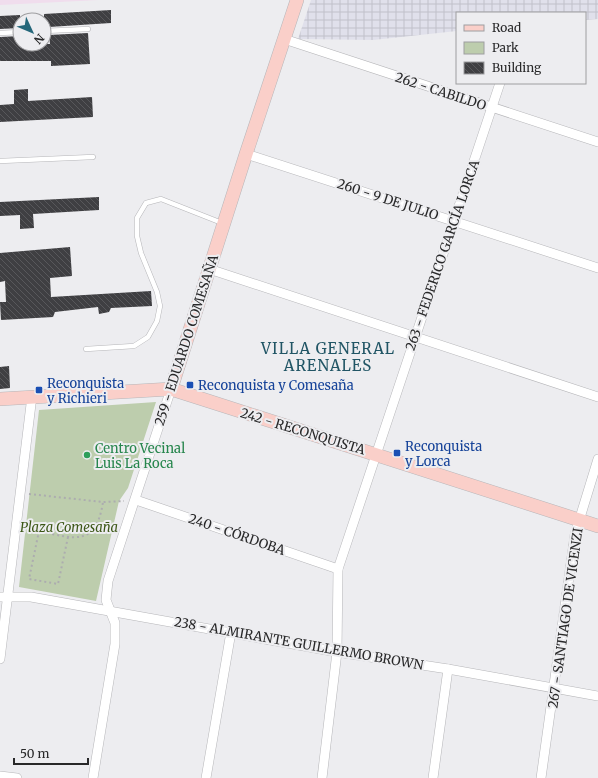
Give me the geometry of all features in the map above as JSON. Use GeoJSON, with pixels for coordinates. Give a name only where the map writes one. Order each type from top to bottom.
{"type":"FeatureCollection","features":[{"type":"Feature","properties":{"kind":"street","name":"259 - EDUARDO COMESAÑA"},"geometry":{"type":"LineString","coordinates":[[93,778],[115,644],[115,623],[106,600],[108,581],[136,500],[246,154],[297,0]]}},
{"type":"Feature","properties":{"kind":"street","name":"262 - CABILDO"},"geometry":{"type":"LineString","coordinates":[[284,39],[598,142]]}},
{"type":"Feature","properties":{"kind":"street","name":"263 - FEDERICO GARCÍA LORCA"},"geometry":{"type":"LineString","coordinates":[[322,778],[337,652],[338,569],[500,84]]}},
{"type":"Feature","properties":{"kind":"street","name":"260 - 9 DE JULIO"},"geometry":{"type":"LineString","coordinates":[[246,154],[454,220],[598,268]]}},
{"type":"Feature","properties":{"kind":"street"},"geometry":{"type":"LineString","coordinates":[[209,269],[598,397]]}},
{"type":"Feature","properties":{"kind":"street","name":"242 - RECONQUISTA"},"geometry":{"type":"LineString","coordinates":[[0,399],[171,389],[598,526]]}},
{"type":"Feature","properties":{"kind":"street"},"geometry":{"type":"LineString","coordinates":[[0,659],[4,597],[20,494],[32,396]]}},
{"type":"Feature","properties":{"kind":"street","name":"267 - SANTIAGO DE VICENZI"},"geometry":{"type":"LineString","coordinates":[[541,778],[555,689],[575,534],[598,459]]}},
{"type":"Feature","properties":{"kind":"street","name":"240 - CÓRDOBA"},"geometry":{"type":"LineString","coordinates":[[136,500],[338,569]]}},
{"type":"Feature","properties":{"kind":"street","name":"238 - ALMIRANTE GUILLERMO BROWN"},"geometry":{"type":"LineString","coordinates":[[4,597],[31,597],[337,652],[448,669],[598,696]]}},
{"type":"Feature","properties":{"kind":"street"},"geometry":{"type":"LineString","coordinates":[[206,778],[231,632]]}},
{"type":"Feature","properties":{"kind":"street"},"geometry":{"type":"LineString","coordinates":[[433,778],[448,669]]}},
{"type":"Feature","properties":{"kind":"street"},"geometry":{"type":"LineString","coordinates":[[0,776],[17,778]]}},
{"type":"Feature","properties":{"kind":"lane"},"geometry":{"type":"LineString","coordinates":[[52,31],[88,29]]}},
{"type":"Feature","properties":{"kind":"lane"},"geometry":{"type":"LineString","coordinates":[[0,33],[12,32]]}},
{"type":"Feature","properties":{"kind":"lane"},"geometry":{"type":"LineString","coordinates":[[0,161],[93,157]]}},
{"type":"Feature","properties":{"kind":"lane"},"geometry":{"type":"LineString","coordinates":[[86,349],[134,346],[148,337],[157,321],[160,306],[157,292],[141,253],[137,236],[137,218],[146,203],[161,199],[224,223]]}},
{"type":"Feature","properties":{"kind":"path"},"geometry":{"type":"LineString","coordinates":[[20,494],[103,502],[136,500]]}},
{"type":"Feature","properties":{"kind":"path"},"geometry":{"type":"LineString","coordinates":[[68,537],[58,584],[29,578],[39,531],[68,537],[84,536],[94,530],[99,522],[103,502]]}},
{"type":"Feature","properties":{"kind":"shaded area"},"geometry":{"type":"Polygon","coordinates":[[[0,0],[99,0],[0,5],[0,0]]]}},
{"type":"Feature","properties":{"kind":"shaded area"},"geometry":{"type":"Polygon","coordinates":[[[311,0],[598,0],[598,19],[586,20],[586,12],[456,12],[456,31],[373,40],[298,39],[311,0]]]}},
{"type":"Feature","properties":{"kind":"green space","name":"Plaza Comesaña"},"geometry":{"type":"Polygon","coordinates":[[[156,402],[128,488],[119,501],[96,601],[19,587],[39,410],[156,402]]]}},
{"type":"Feature","properties":{"kind":"building"},"geometry":{"type":"Polygon","coordinates":[[[111,10],[111,23],[52,27],[52,14],[111,10]]]}},
{"type":"Feature","properties":{"kind":"building"},"geometry":{"type":"Polygon","coordinates":[[[12,15],[12,28],[0,29],[0,16],[12,15]]]}},
{"type":"Feature","properties":{"kind":"building"},"geometry":{"type":"Polygon","coordinates":[[[88,33],[90,64],[51,66],[51,61],[0,61],[0,37],[12,36],[12,52],[52,52],[52,35],[88,33]]]}},
{"type":"Feature","properties":{"kind":"building"},"geometry":{"type":"Polygon","coordinates":[[[28,89],[28,101],[92,97],[93,117],[0,122],[0,105],[14,104],[14,90],[28,89]]]}},
{"type":"Feature","properties":{"kind":"building"},"geometry":{"type":"Polygon","coordinates":[[[99,197],[99,210],[33,214],[34,228],[20,229],[20,215],[0,216],[0,202],[99,197]]]}},
{"type":"Feature","properties":{"kind":"building"},"geometry":{"type":"Polygon","coordinates":[[[70,247],[72,276],[50,278],[51,297],[151,291],[152,306],[111,308],[109,312],[99,314],[98,307],[55,312],[53,317],[1,320],[0,302],[6,302],[5,281],[0,282],[0,253],[70,247]]]}},
{"type":"Feature","properties":{"kind":"building"},"geometry":{"type":"Polygon","coordinates":[[[9,366],[10,388],[0,389],[0,367],[9,366]]]}},
{"type":"Feature","properties":{"kind":"place","name":"Reconquista y Comesaña"},"geometry":{"type":"Point","coordinates":[190,385]}},
{"type":"Feature","properties":{"kind":"place","name":"Reconquista y Richieri"},"geometry":{"type":"Point","coordinates":[39,390]}},
{"type":"Feature","properties":{"kind":"place","name":"Reconquista y Lorca"},"geometry":{"type":"Point","coordinates":[397,453]}},
{"type":"Feature","properties":{"kind":"place","name":"Centro Vecinal Luis La Roca"},"geometry":{"type":"Point","coordinates":[87,455]}},
{"type":"Feature","properties":{"kind":"district","name":"VILLA GENERAL ARENALES"},"geometry":{"type":"Point","coordinates":[328,358]}}]}
